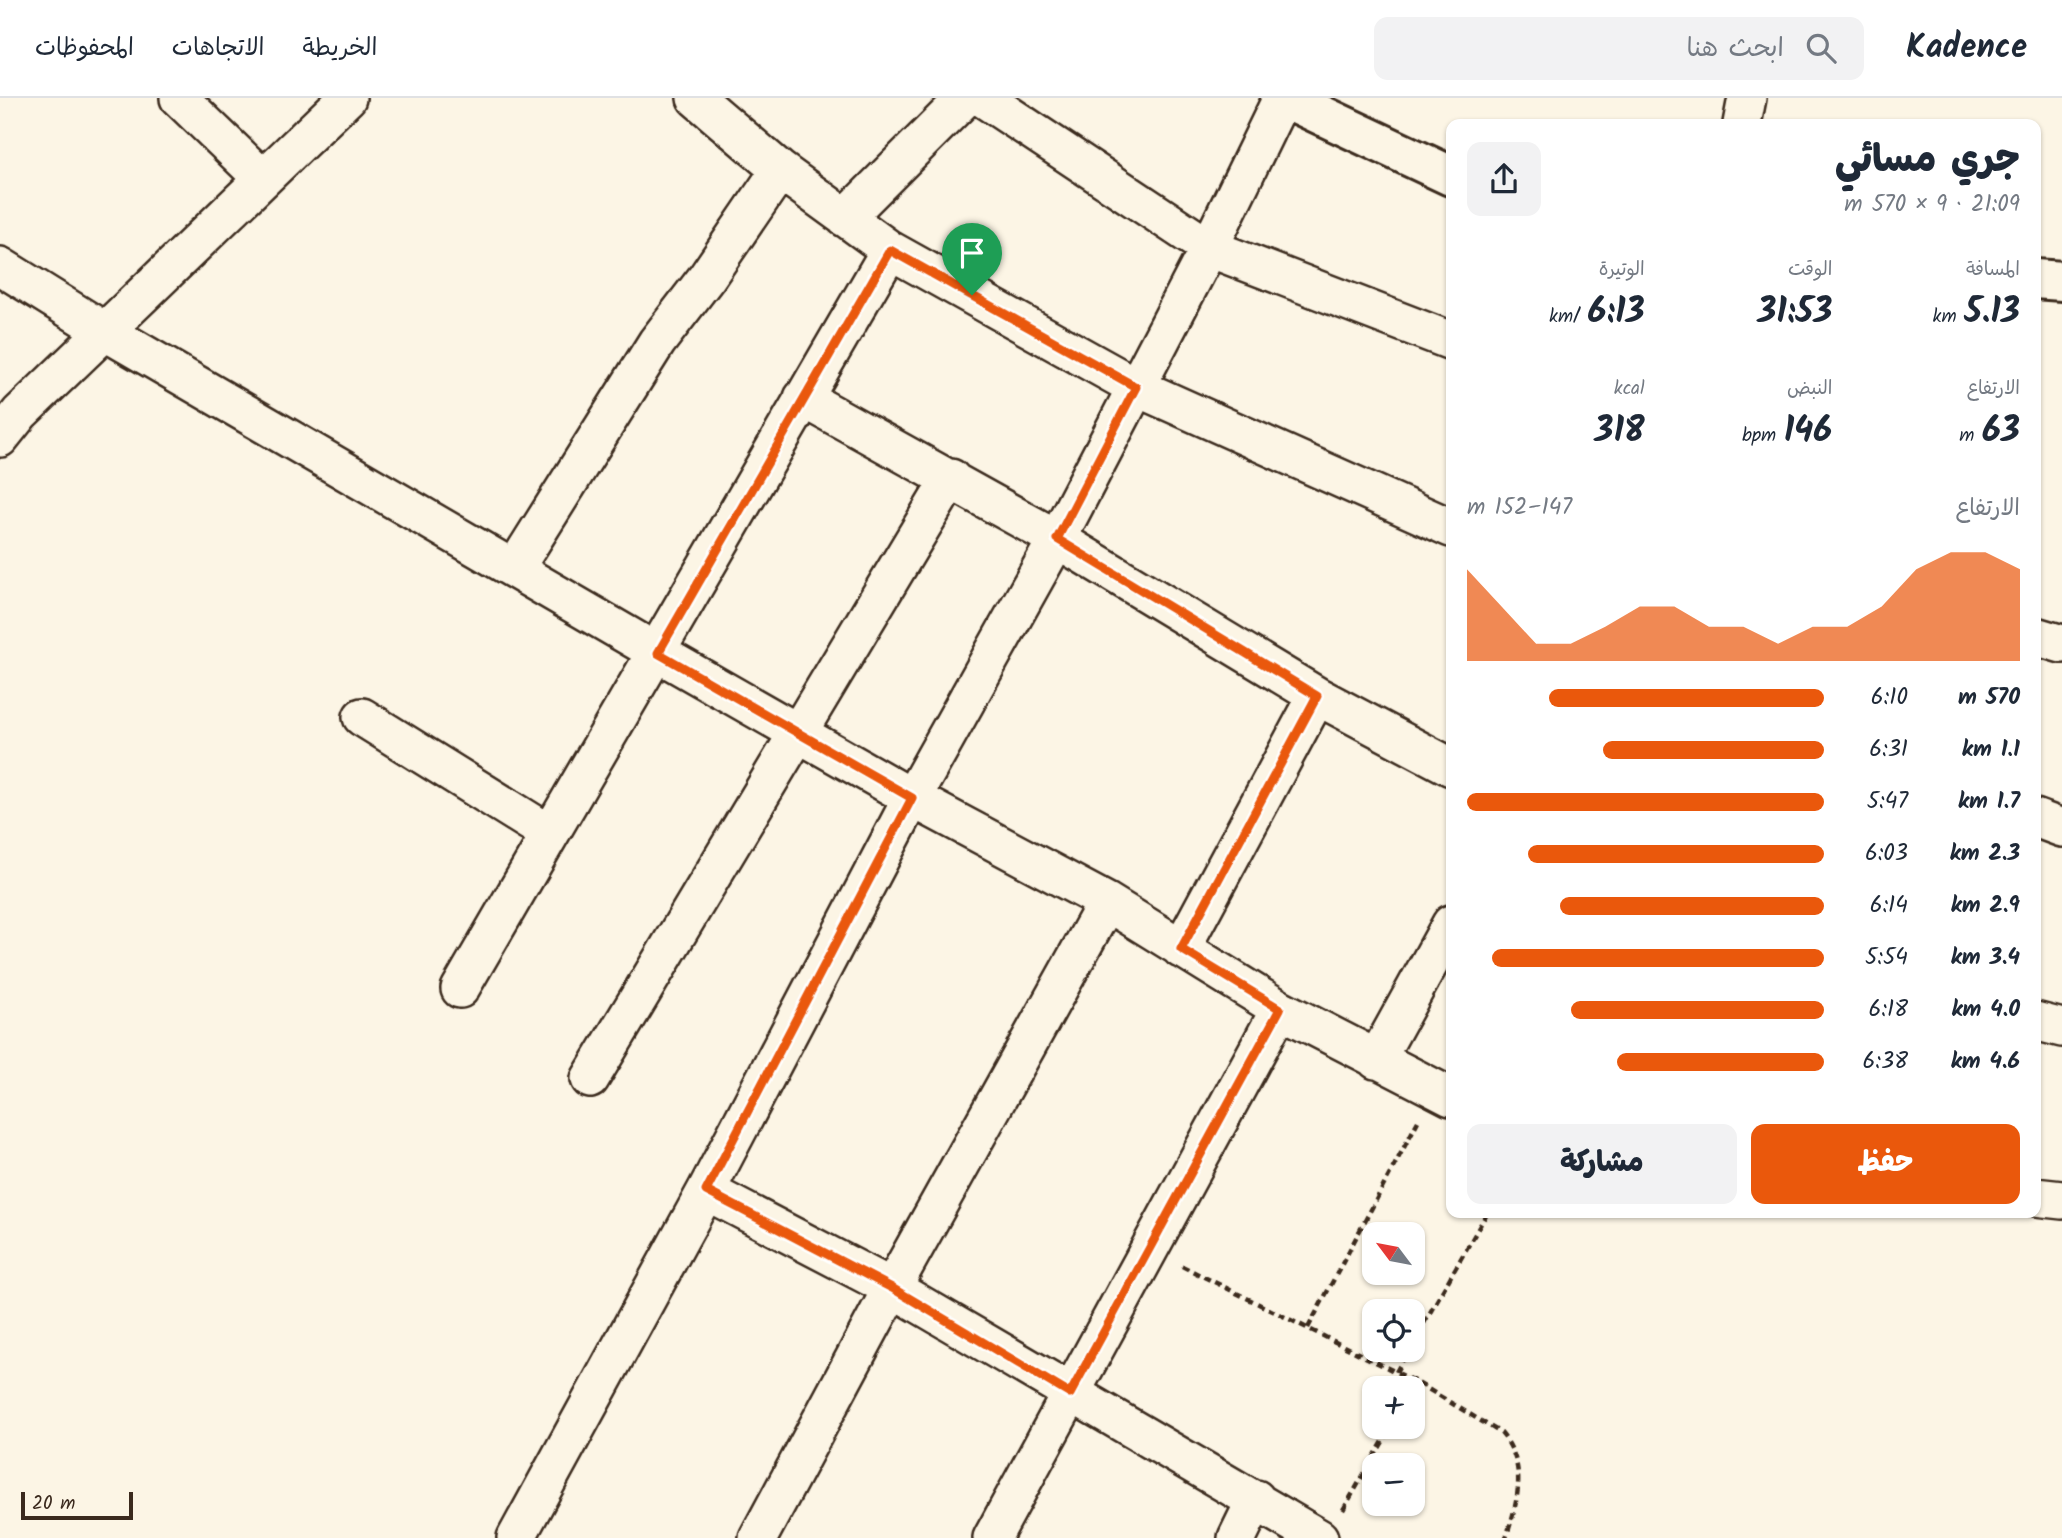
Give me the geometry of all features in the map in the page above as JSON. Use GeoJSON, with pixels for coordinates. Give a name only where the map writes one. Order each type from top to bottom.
{"type":"FeatureCollection","features":[{"type":"Feature","properties":{"kind":"street"},"geometry":{"type":"LineString","coordinates":[[179,98],[263,179]]}},
{"type":"Feature","properties":{"kind":"street"},"geometry":{"type":"LineString","coordinates":[[0,438],[20,413],[347,98]]}},
{"type":"Feature","properties":{"kind":"street"},"geometry":{"type":"LineString","coordinates":[[696,98],[780,170],[890,250],[1136,387],[1446,526]]}},
{"type":"Feature","properties":{"kind":"street"},"geometry":{"type":"LineString","coordinates":[[845,218],[965,98]]}},
{"type":"Feature","properties":{"kind":"street"},"geometry":{"type":"LineString","coordinates":[[983,98],[1209,248],[1446,339]]}},
{"type":"Feature","properties":{"kind":"street"},"geometry":{"type":"LineString","coordinates":[[516,1538],[706,1191],[912,798],[1057,539],[1209,248],[1283,98],[1446,174]]}},
{"type":"Feature","properties":{"kind":"street"},"geometry":{"type":"LineString","coordinates":[[1743,119],[1747,98]]}},
{"type":"Feature","properties":{"kind":"street"},"geometry":{"type":"LineString","coordinates":[[515,568],[657,342],[708,277],[780,170]]}},
{"type":"Feature","properties":{"kind":"street"},"geometry":{"type":"LineString","coordinates":[[460,989],[658,653],[890,250]]}},
{"type":"Feature","properties":{"kind":"street"},"geometry":{"type":"LineString","coordinates":[[0,265],[106,332],[658,653],[912,798],[1107,902],[1280,1009],[1443,1093]]}},
{"type":"Feature","properties":{"kind":"street"},"geometry":{"type":"LineString","coordinates":[[2041,279],[2062,281]]}},
{"type":"Feature","properties":{"kind":"street"},"geometry":{"type":"LineString","coordinates":[[803,398],[1057,539],[1317,696],[1446,758]]}},
{"type":"Feature","properties":{"kind":"street"},"geometry":{"type":"LineString","coordinates":[[590,1079],[951,478]]}},
{"type":"Feature","properties":{"kind":"street"},"geometry":{"type":"LineString","coordinates":[[2041,638],[2062,644]]}},
{"type":"Feature","properties":{"kind":"street"},"geometry":{"type":"LineString","coordinates":[[1181,949],[1317,696]]}},
{"type":"Feature","properties":{"kind":"street"},"geometry":{"type":"LineString","coordinates":[[362,717],[550,834]]}},
{"type":"Feature","properties":{"kind":"street"},"geometry":{"type":"LineString","coordinates":[[2041,820],[2062,828]]}},
{"type":"Feature","properties":{"kind":"street"},"geometry":{"type":"LineString","coordinates":[[758,1538],[892,1288],[1107,902]]}},
{"type":"Feature","properties":{"kind":"street"},"geometry":{"type":"LineString","coordinates":[[1376,1060],[1446,933]]}},
{"type":"Feature","properties":{"kind":"street"},"geometry":{"type":"LineString","coordinates":[[992,1538],[1280,1009]]}},
{"type":"Feature","properties":{"kind":"street"},"geometry":{"type":"LineString","coordinates":[[2041,1023],[2062,1028]]}},
{"type":"Feature","properties":{"kind":"street"},"geometry":{"type":"LineString","coordinates":[[706,1191],[892,1288],[1070,1394],[1256,1499],[1329,1527]]}},
{"type":"Feature","properties":{"kind":"street"},"geometry":{"type":"LineString","coordinates":[[2041,1198],[2062,1200]]}},
{"type":"Feature","properties":{"kind":"street"},"geometry":{"type":"LineString","coordinates":[[1237,1538],[1256,1499]]}},
{"type":"Feature","properties":{"kind":"path"},"geometry":{"type":"LineString","coordinates":[[1308,1328],[1443,1093]]}},
{"type":"Feature","properties":{"kind":"path"},"geometry":{"type":"LineString","coordinates":[[1425,1321],[1484,1218]]}},
{"type":"Feature","properties":{"kind":"path"},"geometry":{"type":"LineString","coordinates":[[1150,1250],[1404,1376]]}},
{"type":"Feature","properties":{"kind":"path"},"geometry":{"type":"LineString","coordinates":[[1396,1372],[1402,1362]]}},
{"type":"Feature","properties":{"kind":"path"},"geometry":{"type":"LineString","coordinates":[[1425,1387],[1482,1420],[1501,1433],[1511,1445],[1519,1477],[1517,1503],[1506,1538]]}},
{"type":"Feature","properties":{"kind":"path"},"geometry":{"type":"LineString","coordinates":[[1329,1527],[1384,1439]]}},
{"type":"Feature","properties":{"kind":"route"},"geometry":{"type":"LineString","coordinates":[[890,250],[972,295],[1136,387],[1057,539],[1317,696],[1181,949],[1280,1009],[1070,1394],[892,1288],[706,1191],[912,798],[658,653],[890,250]]}}]}
